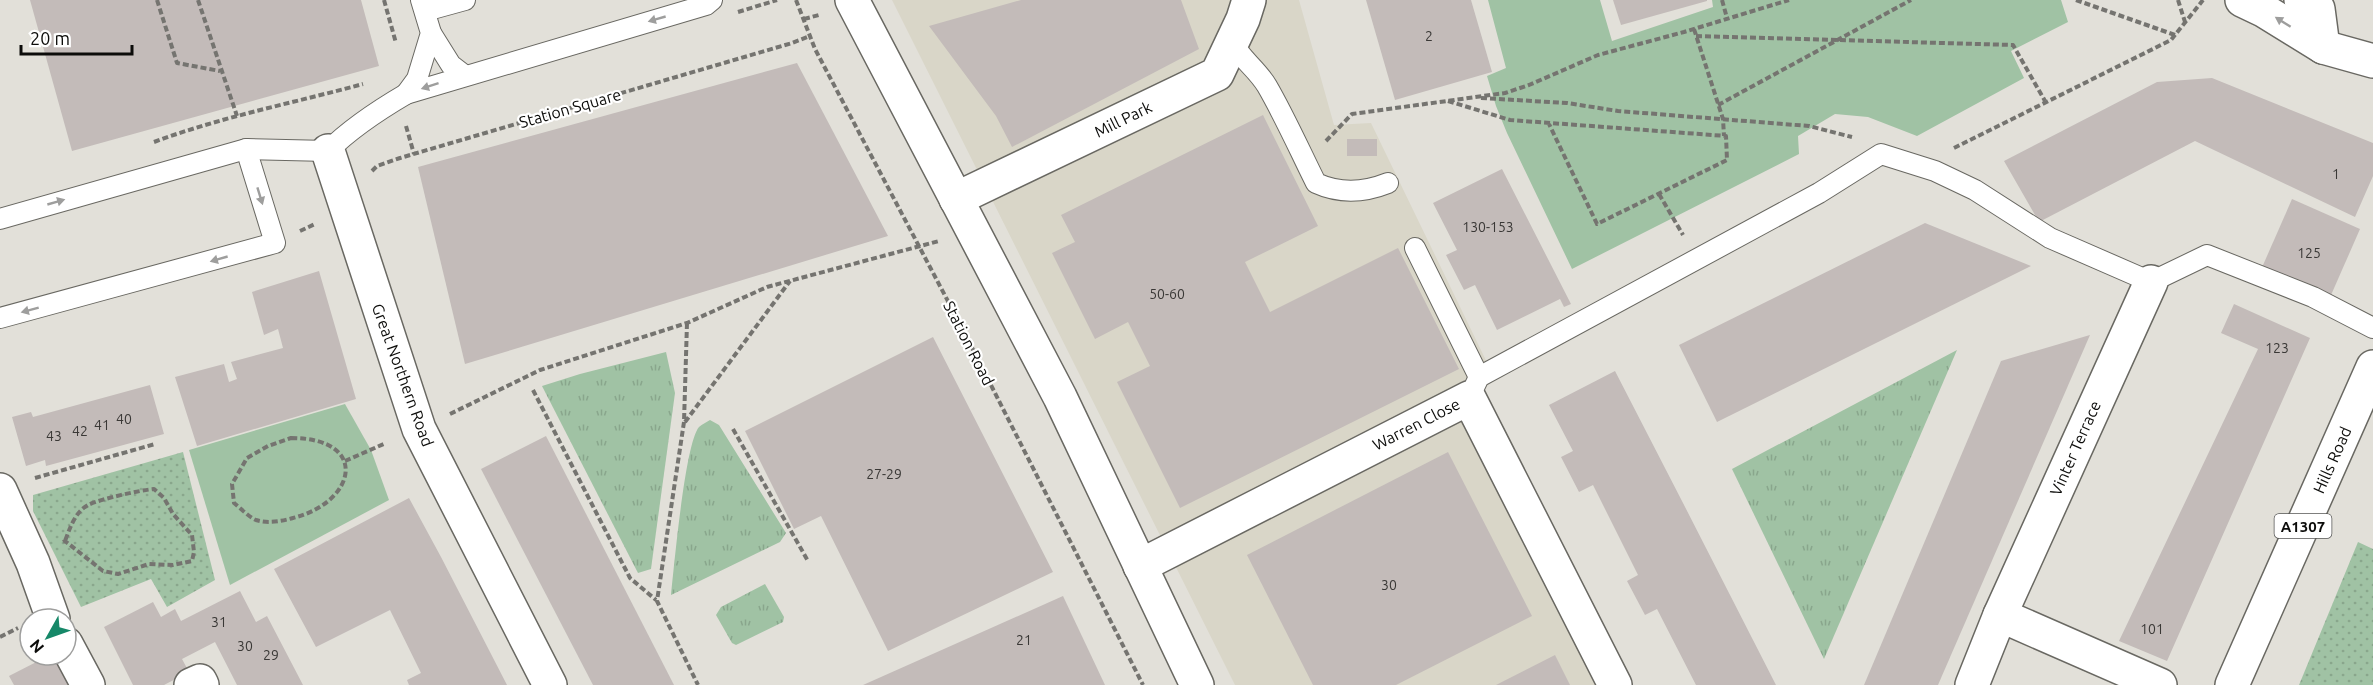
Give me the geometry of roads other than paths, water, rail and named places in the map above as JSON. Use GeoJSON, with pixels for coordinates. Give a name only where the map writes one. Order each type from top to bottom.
{"type":"FeatureCollection","features":[{"type":"Feature","properties":{"kind":"street"},"geometry":{"type":"LineString","coordinates":[[852,0],[1055,387],[1197,685]]}},
{"type":"Feature","properties":{"kind":"street","name":"Mill Park"},"geometry":{"type":"LineString","coordinates":[[956,199],[1217,74],[1243,19],[1249,0]]}},
{"type":"Feature","properties":{"kind":"street"},"geometry":{"type":"LineString","coordinates":[[2242,0],[2324,47],[2373,61]]}},
{"type":"Feature","properties":{"kind":"street"},"geometry":{"type":"LineString","coordinates":[[2301,0],[2318,9],[2324,47]]}},
{"type":"Feature","properties":{"kind":"street","name":"Great Northern Road"},"geometry":{"type":"LineString","coordinates":[[328,151],[419,429],[550,685]]}},
{"type":"Feature","properties":{"kind":"street","name":"Vinter Terrace"},"geometry":{"type":"LineString","coordinates":[[1972,685],[2000,615],[2146,291]]}},
{"type":"Feature","properties":{"kind":"street","name":"Hills Road"},"geometry":{"type":"LineString","coordinates":[[2232,685],[2373,367]]}},
{"type":"Feature","properties":{"kind":"street","name":"Warren Close"},"geometry":{"type":"LineString","coordinates":[[1140,566],[1474,387],[1615,685]]}},
{"type":"Feature","properties":{"kind":"street"},"geometry":{"type":"LineString","coordinates":[[0,490],[33,563],[49,607]]}},
{"type":"Feature","properties":{"kind":"street"},"geometry":{"type":"LineString","coordinates":[[2000,615],[2160,685]]}},
{"type":"Feature","properties":{"kind":"street"},"geometry":{"type":"LineString","coordinates":[[78,666],[88,685]]}},
{"type":"Feature","properties":{"kind":"street"},"geometry":{"type":"LineString","coordinates":[[191,685],[200,681],[202,685]]}},
{"type":"Feature","properties":{"kind":"lane"},"geometry":{"type":"LineString","coordinates":[[464,75],[451,64],[431,33],[423,6],[465,0]]}},
{"type":"Feature","properties":{"kind":"lane"},"geometry":{"type":"LineString","coordinates":[[0,219],[246,148],[328,151],[366,119],[406,94],[706,5],[712,0]]}},
{"type":"Feature","properties":{"kind":"lane"},"geometry":{"type":"LineString","coordinates":[[406,94],[417,79],[431,33]]}},
{"type":"Feature","properties":{"kind":"lane"},"geometry":{"type":"LineString","coordinates":[[1232,42],[1239,55],[1267,85],[1316,183],[1333,191],[1370,190],[1388,183]]}},
{"type":"Feature","properties":{"kind":"lane"},"geometry":{"type":"LineString","coordinates":[[0,318],[275,243],[246,148]]}},
{"type":"Feature","properties":{"kind":"lane"},"geometry":{"type":"LineString","coordinates":[[1415,248],[1474,387],[1820,193],[1881,153],[1935,171],[1975,190],[2050,238],[2146,291],[2207,255],[2313,297],[2373,328]]}}]}
